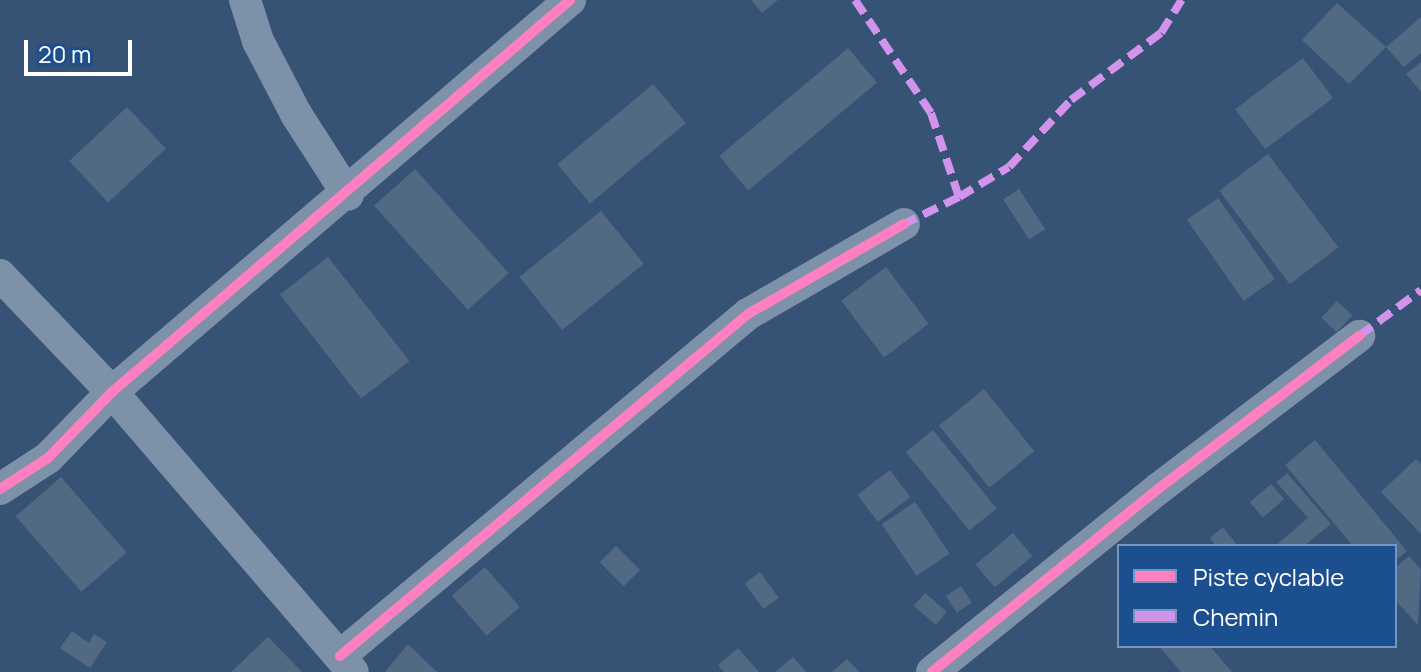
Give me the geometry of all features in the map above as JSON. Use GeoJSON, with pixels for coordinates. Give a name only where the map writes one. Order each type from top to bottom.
{"type":"FeatureCollection","features":[{"type":"Feature","properties":{"kind":"street"},"geometry":{"type":"LineString","coordinates":[[245,0],[258,41],[296,114],[348,195]]}},
{"type":"Feature","properties":{"kind":"street"},"geometry":{"type":"LineString","coordinates":[[0,489],[48,458],[112,392],[348,195],[570,0]]}},
{"type":"Feature","properties":{"kind":"street"},"geometry":{"type":"LineString","coordinates":[[0,275],[112,392],[346,664],[748,314],[904,224]]}},
{"type":"Feature","properties":{"kind":"street"},"geometry":{"type":"LineString","coordinates":[[932,672],[1158,489],[1359,336]]}},
{"type":"Feature","properties":{"kind":"building"},"geometry":{"type":"Polygon","coordinates":[[[751,0],[778,0],[762,13],[751,0]]]}},
{"type":"Feature","properties":{"kind":"building"},"geometry":{"type":"Polygon","coordinates":[[[1337,3],[1386,47],[1349,84],[1302,40],[1337,3]]]}},
{"type":"Feature","properties":{"kind":"building"},"geometry":{"type":"Polygon","coordinates":[[[1421,17],[1421,53],[1404,67],[1386,47],[1421,17]]]}},
{"type":"Feature","properties":{"kind":"building"},"geometry":{"type":"Polygon","coordinates":[[[848,48],[877,82],[748,190],[719,156],[848,48]]]}},
{"type":"Feature","properties":{"kind":"building"},"geometry":{"type":"Polygon","coordinates":[[[1303,58],[1333,98],[1265,149],[1235,109],[1303,58]]]}},
{"type":"Feature","properties":{"kind":"building"},"geometry":{"type":"Polygon","coordinates":[[[1421,62],[1421,92],[1406,74],[1421,62]]]}},
{"type":"Feature","properties":{"kind":"building"},"geometry":{"type":"Polygon","coordinates":[[[653,84],[686,123],[590,203],[557,164],[653,84]]]}},
{"type":"Feature","properties":{"kind":"building"},"geometry":{"type":"Polygon","coordinates":[[[127,107],[166,149],[108,203],[69,161],[127,107]]]}},
{"type":"Feature","properties":{"kind":"building"},"geometry":{"type":"Polygon","coordinates":[[[1268,154],[1338,247],[1290,284],[1219,191],[1268,154]]]}},
{"type":"Feature","properties":{"kind":"building"},"geometry":{"type":"Polygon","coordinates":[[[415,169],[509,273],[468,310],[374,206],[415,169]]]}},
{"type":"Feature","properties":{"kind":"building"},"geometry":{"type":"Polygon","coordinates":[[[1019,189],[1045,229],[1029,240],[1003,199],[1019,189]]]}},
{"type":"Feature","properties":{"kind":"building"},"geometry":{"type":"Polygon","coordinates":[[[1218,198],[1275,279],[1244,301],[1187,220],[1218,198]]]}},
{"type":"Feature","properties":{"kind":"building"},"geometry":{"type":"Polygon","coordinates":[[[601,211],[644,264],[562,330],[519,277],[601,211]]]}},
{"type":"Feature","properties":{"kind":"building"},"geometry":{"type":"Polygon","coordinates":[[[328,257],[409,361],[361,399],[280,295],[328,257]]]}},
{"type":"Feature","properties":{"kind":"building"},"geometry":{"type":"Polygon","coordinates":[[[886,267],[929,324],[884,357],[841,301],[886,267]]]}},
{"type":"Feature","properties":{"kind":"building"},"geometry":{"type":"Polygon","coordinates":[[[1337,301],[1352,315],[1337,332],[1321,318],[1337,301]]]}},
{"type":"Feature","properties":{"kind":"building"},"geometry":{"type":"Polygon","coordinates":[[[984,389],[1034,451],[989,488],[939,426],[984,389]]]}},
{"type":"Feature","properties":{"kind":"building"},"geometry":{"type":"Polygon","coordinates":[[[933,430],[997,508],[969,531],[906,452],[933,430]]]}},
{"type":"Feature","properties":{"kind":"building"},"geometry":{"type":"Polygon","coordinates":[[[1315,440],[1407,551],[1397,559],[1397,544],[1351,544],[1285,465],[1315,440]]]}},
{"type":"Feature","properties":{"kind":"building"},"geometry":{"type":"Polygon","coordinates":[[[1416,459],[1421,464],[1421,534],[1381,492],[1416,459]]]}},
{"type":"Feature","properties":{"kind":"building"},"geometry":{"type":"Polygon","coordinates":[[[890,470],[910,497],[878,522],[857,495],[890,470]]]}},
{"type":"Feature","properties":{"kind":"building"},"geometry":{"type":"Polygon","coordinates":[[[1287,473],[1331,524],[1306,544],[1277,544],[1308,518],[1276,482],[1287,473]]]}},
{"type":"Feature","properties":{"kind":"building"},"geometry":{"type":"Polygon","coordinates":[[[61,477],[127,552],[81,592],[16,516],[61,477]]]}},
{"type":"Feature","properties":{"kind":"building"},"geometry":{"type":"Polygon","coordinates":[[[1271,484],[1284,499],[1263,517],[1250,502],[1271,484]]]}},
{"type":"Feature","properties":{"kind":"building"},"geometry":{"type":"Polygon","coordinates":[[[915,502],[950,553],[917,576],[882,524],[915,502]]]}},
{"type":"Feature","properties":{"kind":"building"},"geometry":{"type":"Polygon","coordinates":[[[1223,527],[1236,544],[1214,544],[1210,538],[1223,527]]]}},
{"type":"Feature","properties":{"kind":"building"},"geometry":{"type":"Polygon","coordinates":[[[1013,533],[1032,556],[995,587],[975,564],[1013,533]]]}},
{"type":"Feature","properties":{"kind":"building"},"geometry":{"type":"Polygon","coordinates":[[[616,546],[640,570],[624,586],[600,562],[616,546]]]}},
{"type":"Feature","properties":{"kind":"building"},"geometry":{"type":"Polygon","coordinates":[[[1409,556],[1421,570],[1418,625],[1397,602],[1397,566],[1409,556]]]}},
{"type":"Feature","properties":{"kind":"building"},"geometry":{"type":"Polygon","coordinates":[[[485,567],[520,607],[487,636],[452,596],[485,567]]]}},
{"type":"Feature","properties":{"kind":"building"},"geometry":{"type":"Polygon","coordinates":[[[760,572],[779,598],[763,609],[745,583],[760,572]]]}},
{"type":"Feature","properties":{"kind":"building"},"geometry":{"type":"Polygon","coordinates":[[[961,586],[972,603],[957,613],[946,596],[961,586]]]}},
{"type":"Feature","properties":{"kind":"building"},"geometry":{"type":"Polygon","coordinates":[[[925,593],[947,612],[936,625],[914,606],[925,593]]]}},
{"type":"Feature","properties":{"kind":"building"},"geometry":{"type":"Polygon","coordinates":[[[72,631],[89,643],[94,634],[107,642],[90,668],[60,648],[72,631]]]}},
{"type":"Feature","properties":{"kind":"building"},"geometry":{"type":"Polygon","coordinates":[[[268,637],[302,672],[231,672],[268,637]]]}},
{"type":"Feature","properties":{"kind":"building"},"geometry":{"type":"Polygon","coordinates":[[[408,644],[437,672],[385,672],[408,644]]]}},
{"type":"Feature","properties":{"kind":"building"},"geometry":{"type":"Polygon","coordinates":[[[738,648],[759,672],[724,672],[718,665],[738,648]]]}},
{"type":"Feature","properties":{"kind":"building"},"geometry":{"type":"Polygon","coordinates":[[[1161,648],[1212,648],[1232,672],[1181,672],[1161,648]]]}},
{"type":"Feature","properties":{"kind":"building"},"geometry":{"type":"Polygon","coordinates":[[[793,657],[806,672],[775,672],[793,657]]]}},
{"type":"Feature","properties":{"kind":"building"},"geometry":{"type":"Polygon","coordinates":[[[847,659],[859,672],[832,672],[847,659]]]}},
{"type":"Feature","properties":{"kind":"marked path"},"geometry":{"type":"LineString","coordinates":[[855,0],[931,113],[959,197],[904,224]]}},
{"type":"Feature","properties":{"kind":"marked path"},"geometry":{"type":"LineString","coordinates":[[959,197],[1009,167],[1071,100],[1161,33],[1182,0]]}},
{"type":"Feature","properties":{"kind":"marked path"},"geometry":{"type":"LineString","coordinates":[[1359,336],[1421,290]]}},
{"type":"Feature","properties":{"kind":"cycle path"},"geometry":{"type":"LineString","coordinates":[[0,489],[48,458],[112,392],[570,0]]}},
{"type":"Feature","properties":{"kind":"cycle path"},"geometry":{"type":"LineString","coordinates":[[340,656],[748,314],[904,224]]}},
{"type":"Feature","properties":{"kind":"cycle path"},"geometry":{"type":"LineString","coordinates":[[932,672],[1158,489],[1359,336]]}}]}
